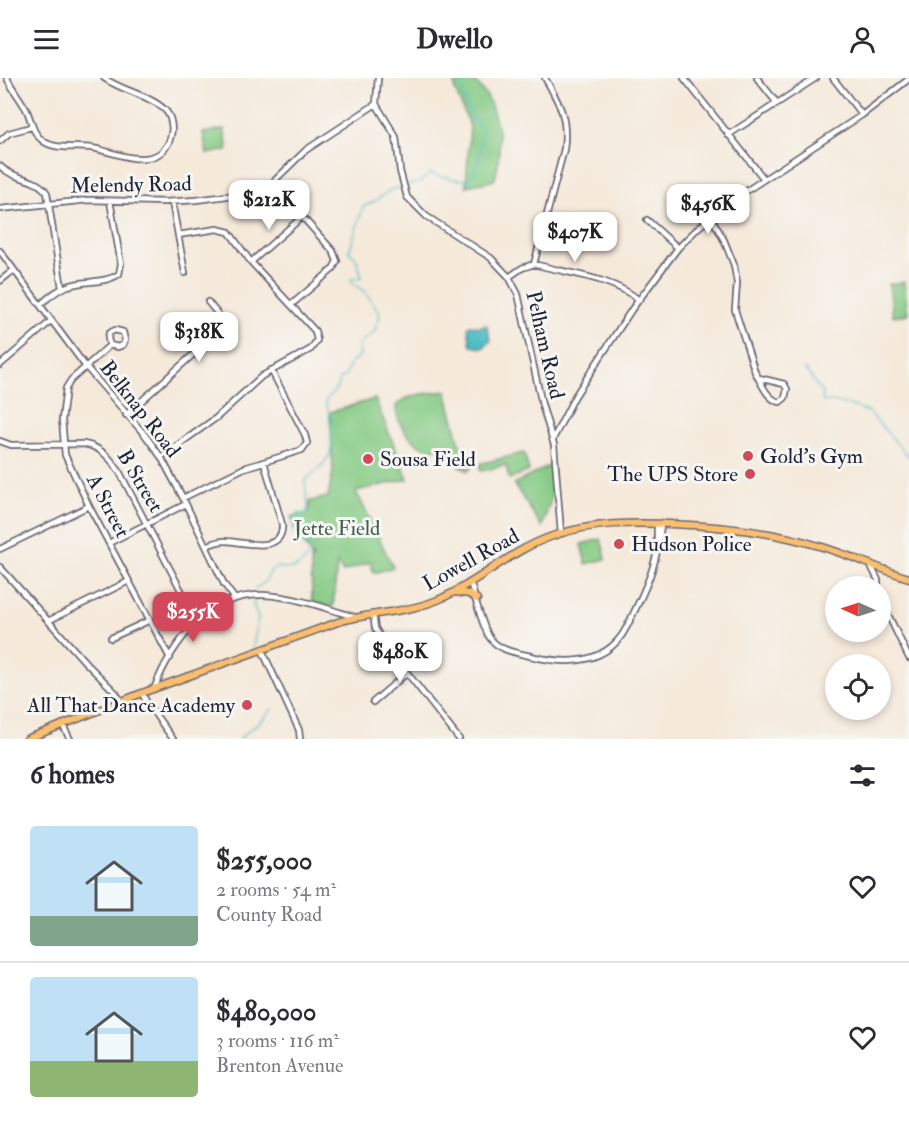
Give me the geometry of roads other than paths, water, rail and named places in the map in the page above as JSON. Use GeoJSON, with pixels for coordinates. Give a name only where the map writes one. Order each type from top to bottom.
{"type":"FeatureCollection","features":[{"type":"Feature","properties":{"kind":"main road","name":"Lowell Road"},"geometry":{"type":"LineString","coordinates":[[27,739],[142,693],[354,617],[416,608],[454,592],[515,553],[561,533],[608,524],[718,526],[746,530],[816,545],[909,578]]}},
{"type":"Feature","properties":{"kind":"main road"},"geometry":{"type":"LineString","coordinates":[[454,592],[469,594],[477,599]]}},
{"type":"Feature","properties":{"kind":"street"},"geometry":{"type":"LineString","coordinates":[[7,78],[27,111],[31,127],[40,139],[52,145],[92,148],[141,158],[150,158],[162,152],[172,132],[172,123],[166,111],[156,103],[122,89],[104,78]]}},
{"type":"Feature","properties":{"kind":"street"},"geometry":{"type":"LineString","coordinates":[[376,104],[378,78]]}},
{"type":"Feature","properties":{"kind":"street"},"geometry":{"type":"LineString","coordinates":[[534,264],[564,149],[566,131],[563,113],[545,78]]}},
{"type":"Feature","properties":{"kind":"street"},"geometry":{"type":"LineString","coordinates":[[684,78],[764,179]]}},
{"type":"Feature","properties":{"kind":"street"},"geometry":{"type":"LineString","coordinates":[[758,78],[777,103]]}},
{"type":"Feature","properties":{"kind":"street"},"geometry":{"type":"LineString","coordinates":[[728,135],[816,78]]}},
{"type":"Feature","properties":{"kind":"street"},"geometry":{"type":"LineString","coordinates":[[833,78],[862,115]]}},
{"type":"Feature","properties":{"kind":"street"},"geometry":{"type":"LineString","coordinates":[[553,439],[575,396],[639,300],[678,248],[711,217],[764,179],[862,115],[909,79]]}},
{"type":"Feature","properties":{"kind":"street","name":"Pelham Road"},"geometry":{"type":"LineString","coordinates":[[376,104],[396,137],[402,182],[416,207],[486,254],[501,267],[518,294],[542,405],[553,439],[561,533]]}},
{"type":"Feature","properties":{"kind":"street","name":"Melendy Road"},"geometry":{"type":"LineString","coordinates":[[0,209],[89,200],[172,202],[241,195],[272,183],[306,150],[376,104]]}},
{"type":"Feature","properties":{"kind":"street"},"geometry":{"type":"LineString","coordinates":[[0,141],[9,133],[31,127]]}},
{"type":"Feature","properties":{"kind":"street"},"geometry":{"type":"LineString","coordinates":[[0,166],[9,174],[43,186],[47,193],[62,288]]}},
{"type":"Feature","properties":{"kind":"street"},"geometry":{"type":"LineString","coordinates":[[272,183],[333,251],[337,261],[333,269],[291,305]]}},
{"type":"Feature","properties":{"kind":"street"},"geometry":{"type":"LineString","coordinates":[[40,305],[62,288],[81,282],[109,279],[119,274],[121,264],[110,201]]}},
{"type":"Feature","properties":{"kind":"street"},"geometry":{"type":"LineString","coordinates":[[172,202],[185,273]]}},
{"type":"Feature","properties":{"kind":"street"},"geometry":{"type":"LineString","coordinates":[[252,262],[302,217]]}},
{"type":"Feature","properties":{"kind":"street"},"geometry":{"type":"LineString","coordinates":[[711,217],[734,265],[737,283],[735,310],[759,378],[773,401],[780,402],[785,398],[788,389],[784,384],[759,378]]}},
{"type":"Feature","properties":{"kind":"street"},"geometry":{"type":"LineString","coordinates":[[647,220],[678,248]]}},
{"type":"Feature","properties":{"kind":"street"},"geometry":{"type":"LineString","coordinates":[[161,457],[216,418],[262,376],[314,347],[317,340],[229,231],[208,230],[178,235]]}},
{"type":"Feature","properties":{"kind":"street","name":"Belknap Road"},"geometry":{"type":"LineString","coordinates":[[0,251],[86,367],[161,457],[224,584],[235,599]]}},
{"type":"Feature","properties":{"kind":"street"},"geometry":{"type":"LineString","coordinates":[[509,277],[522,268],[534,264],[608,283],[639,300]]}},
{"type":"Feature","properties":{"kind":"street"},"geometry":{"type":"LineString","coordinates":[[0,281],[14,270]]}},
{"type":"Feature","properties":{"kind":"street"},"geometry":{"type":"LineString","coordinates":[[126,415],[218,332],[222,319],[208,302]]}},
{"type":"Feature","properties":{"kind":"street"},"geometry":{"type":"LineString","coordinates":[[0,365],[51,321]]}},
{"type":"Feature","properties":{"kind":"street","name":"A Street"},"geometry":{"type":"LineString","coordinates":[[110,345],[71,380],[64,392],[62,420],[67,461],[170,658]]}},
{"type":"Feature","properties":{"kind":"street"},"geometry":{"type":"LineString","coordinates":[[183,498],[244,468],[297,453],[307,443],[271,370]]}},
{"type":"Feature","properties":{"kind":"street","name":"B Street"},"geometry":{"type":"LineString","coordinates":[[0,441],[11,445],[89,445],[101,450],[119,471],[197,621]]}},
{"type":"Feature","properties":{"kind":"street"},"geometry":{"type":"LineString","coordinates":[[206,546],[223,541],[259,545],[272,542],[279,537],[282,524],[264,462]]}},
{"type":"Feature","properties":{"kind":"street"},"geometry":{"type":"LineString","coordinates":[[109,543],[186,504]]}},
{"type":"Feature","properties":{"kind":"street"},"geometry":{"type":"LineString","coordinates":[[0,549],[89,506]]}},
{"type":"Feature","properties":{"kind":"street"},"geometry":{"type":"LineString","coordinates":[[470,582],[489,636],[502,648],[550,660],[577,661],[590,658],[610,648],[627,627],[652,574],[659,524]]}},
{"type":"Feature","properties":{"kind":"street"},"geometry":{"type":"LineString","coordinates":[[870,564],[876,576]]}},
{"type":"Feature","properties":{"kind":"street"},"geometry":{"type":"LineString","coordinates":[[0,567],[117,693],[121,701]]}},
{"type":"Feature","properties":{"kind":"street"},"geometry":{"type":"LineString","coordinates":[[881,576],[885,570]]}},
{"type":"Feature","properties":{"kind":"street"},"geometry":{"type":"LineString","coordinates":[[48,621],[129,581]]}},
{"type":"Feature","properties":{"kind":"street"},"geometry":{"type":"LineString","coordinates":[[154,689],[184,635],[197,621],[235,599],[253,596],[278,597],[354,617]]}},
{"type":"Feature","properties":{"kind":"street"},"geometry":{"type":"LineString","coordinates":[[373,614],[378,634],[459,739]]}},
{"type":"Feature","properties":{"kind":"street"},"geometry":{"type":"LineString","coordinates":[[111,638],[150,620]]}},
{"type":"Feature","properties":{"kind":"street"},"geometry":{"type":"LineString","coordinates":[[891,621],[909,658]]}},
{"type":"Feature","properties":{"kind":"street"},"geometry":{"type":"LineString","coordinates":[[261,650],[299,730],[300,739]]}},
{"type":"Feature","properties":{"kind":"street"},"geometry":{"type":"LineString","coordinates":[[373,702],[407,673]]}},
{"type":"Feature","properties":{"kind":"street"},"geometry":{"type":"LineString","coordinates":[[142,693],[173,739]]}},
{"type":"Feature","properties":{"kind":"street"},"geometry":{"type":"LineString","coordinates":[[62,724],[70,739]]}},
{"type":"Feature","properties":{"kind":"water"},"geometry":{"type":"Polygon","coordinates":[[[486,324],[491,340],[483,348],[471,346],[468,327],[470,325],[480,327],[486,324]]]}},
{"type":"Feature","properties":{"kind":"waterway"},"geometry":{"type":"LineString","coordinates":[[255,589],[266,581],[271,570],[279,567],[298,567],[310,553],[308,543],[295,532],[293,521],[294,516],[306,513],[308,508],[305,480],[328,458],[332,445],[326,400],[339,386],[339,379],[345,377],[351,362],[358,358],[360,353],[358,345],[374,332],[380,316],[379,311],[365,292],[351,282],[352,279],[362,277],[356,258],[349,252],[363,207],[390,190],[420,182],[431,173],[443,178],[446,176],[451,179],[470,180],[480,158],[482,130],[465,104],[461,78]]}},
{"type":"Feature","properties":{"kind":"waterway"},"geometry":{"type":"LineString","coordinates":[[805,369],[823,394],[822,401],[847,404],[869,412],[909,457]]}},
{"type":"Feature","properties":{"kind":"waterway"},"geometry":{"type":"LineString","coordinates":[[253,648],[258,618],[253,604],[255,599]]}},
{"type":"Feature","properties":{"kind":"waterway"},"geometry":{"type":"LineString","coordinates":[[240,739],[272,709]]}},
{"type":"Feature","properties":{"kind":"place","name":"Gold's Gym"},"geometry":{"type":"Point","coordinates":[748,456]}},
{"type":"Feature","properties":{"kind":"place","name":"Sousa Field"},"geometry":{"type":"Point","coordinates":[368,459]}},
{"type":"Feature","properties":{"kind":"place","name":"The UPS Store"},"geometry":{"type":"Point","coordinates":[750,474]}},
{"type":"Feature","properties":{"kind":"place","name":"Hudson Police"},"geometry":{"type":"Point","coordinates":[619,544]}},
{"type":"Feature","properties":{"kind":"place","name":"All That Dance Academy"},"geometry":{"type":"Point","coordinates":[247,705]}},
{"type":"Feature","properties":{"kind":"park label","name":"Jette Field"},"geometry":{"type":"Point","coordinates":[337,528]}}]}
